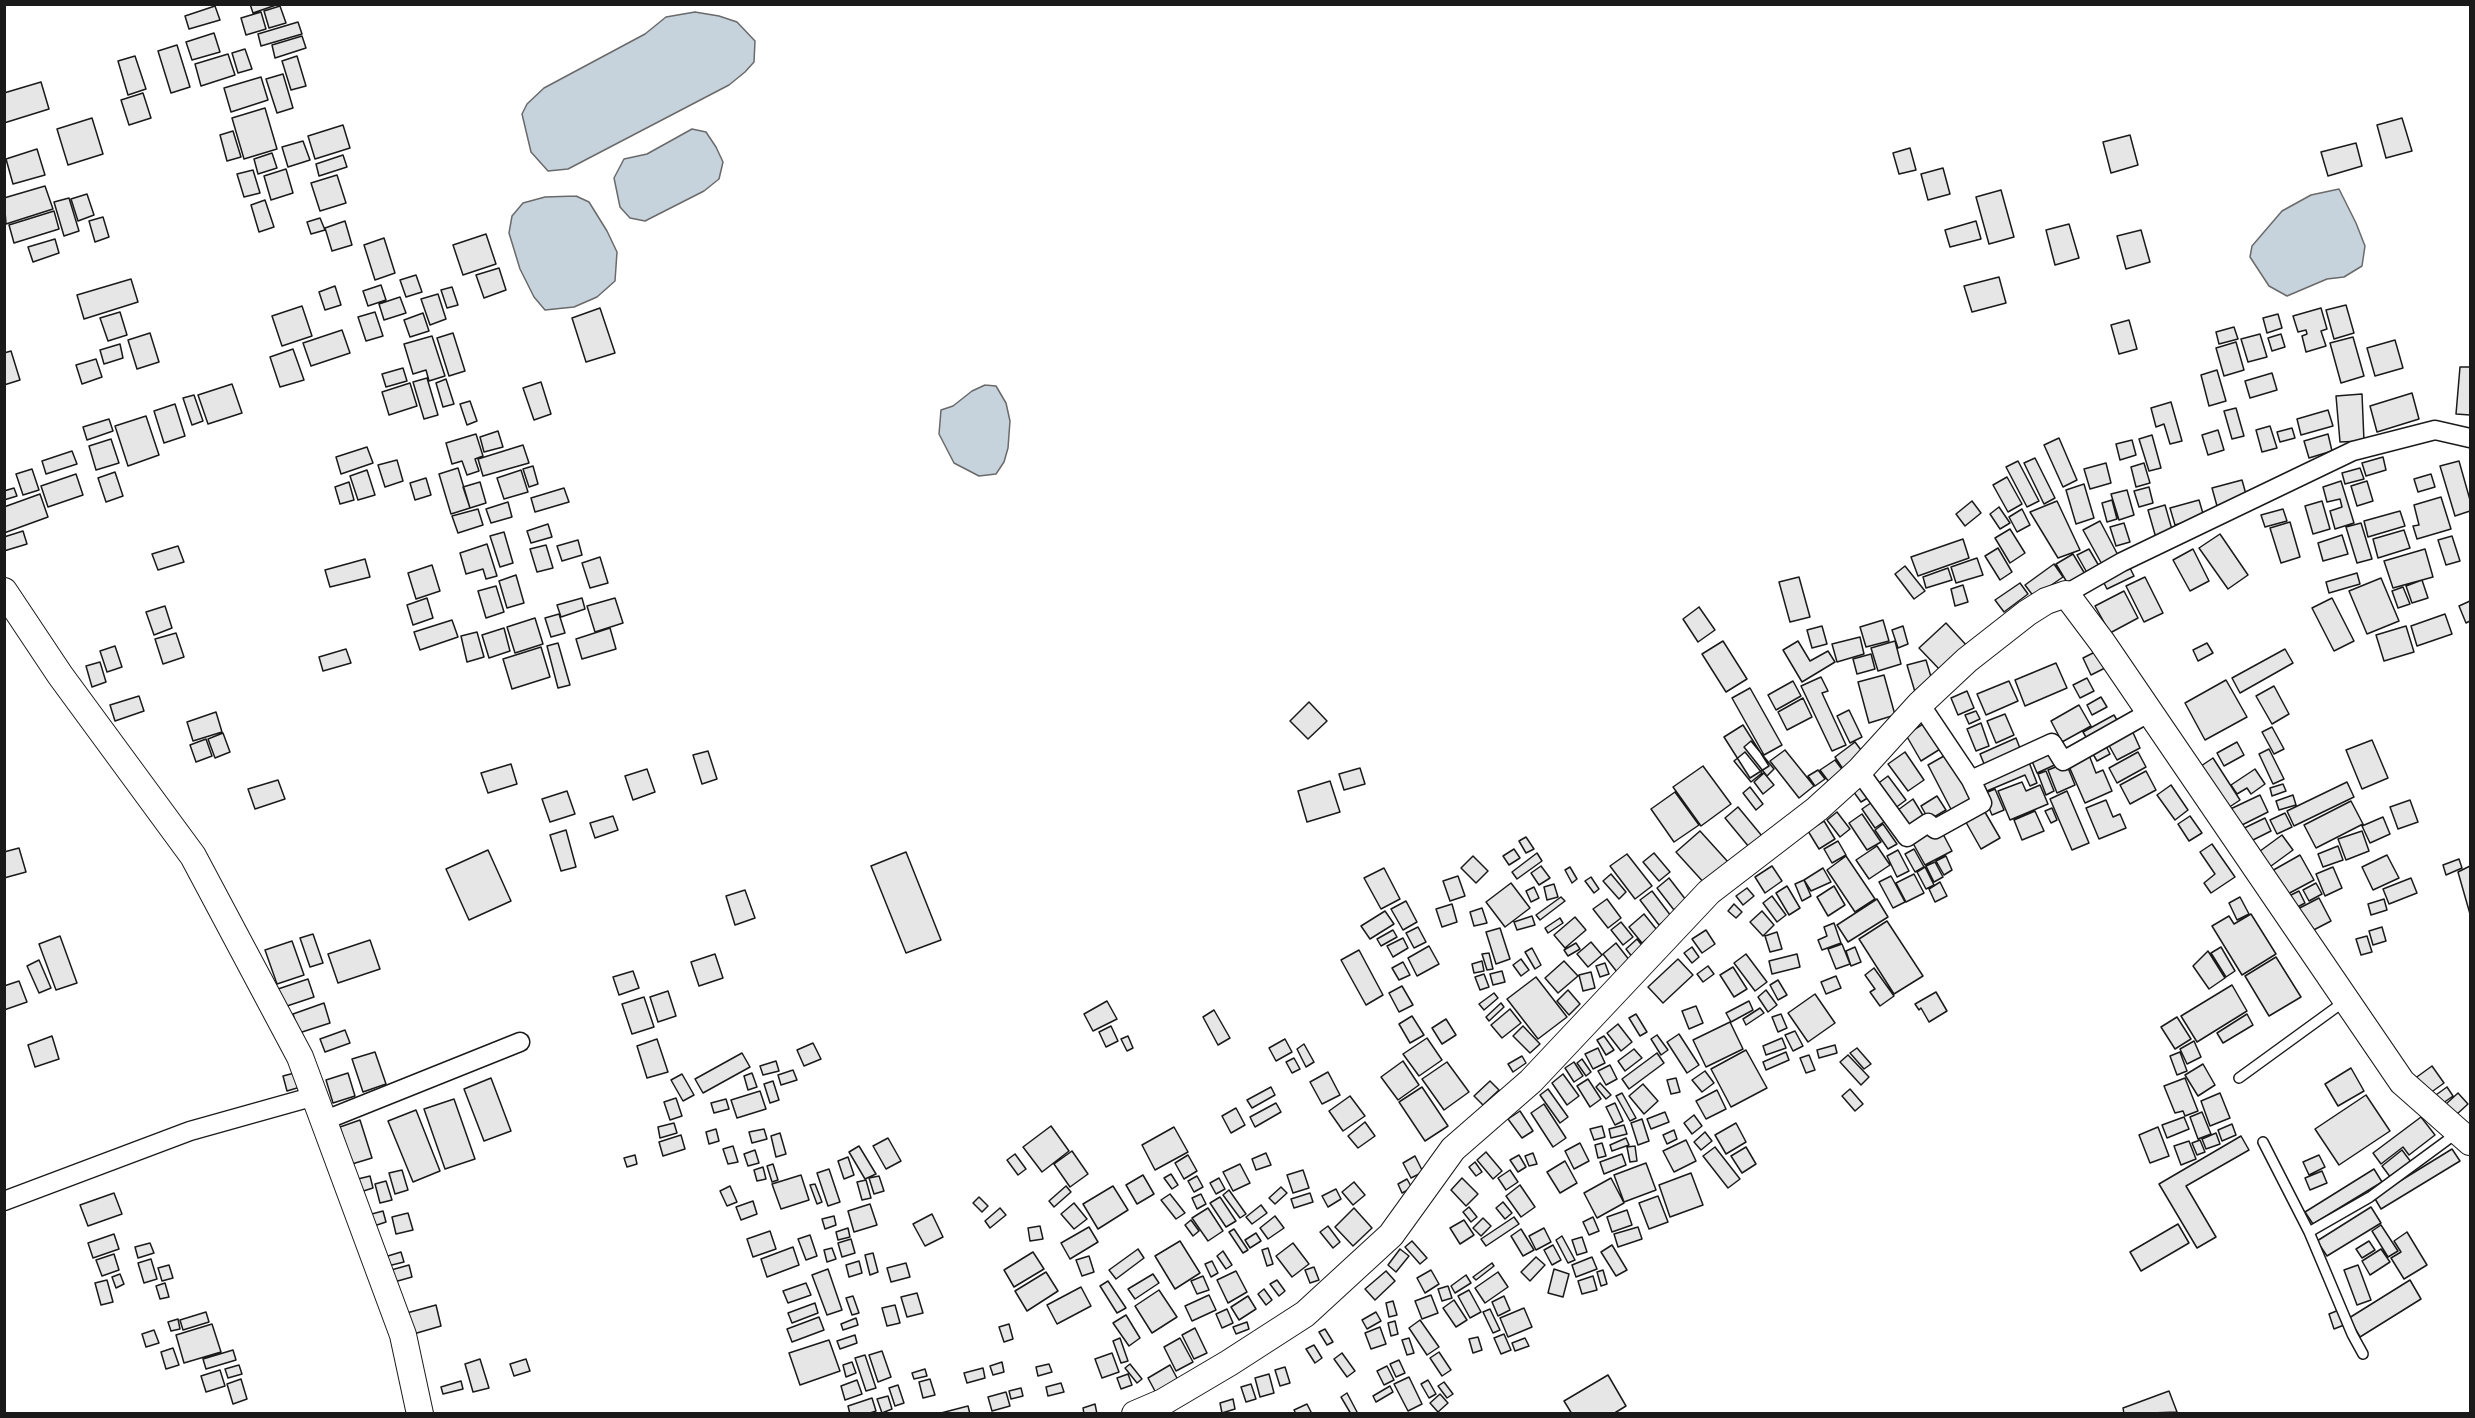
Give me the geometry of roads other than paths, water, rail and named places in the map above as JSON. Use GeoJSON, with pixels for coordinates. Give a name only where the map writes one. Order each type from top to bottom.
{"type":"FeatureCollection","features":[{"type":"Feature","properties":{"kind":"main road"},"geometry":{"type":"LineString","coordinates":[[1135,1413],[1163,1402],[1229,1364],[1305,1314],[1392,1235],[1453,1149],[1531,1081],[1709,892],[1816,809],[1859,771],[1920,704],[1967,660],[2027,613],[2046,601],[2066,594],[2150,712],[2402,1082],[2464,1137]]}},
{"type":"Feature","properties":{"kind":"main road"},"geometry":{"type":"LineString","coordinates":[[7,599],[60,675],[194,856],[300,1057],[403,1335],[420,1413]]}},
{"type":"Feature","properties":{"kind":"street"},"geometry":{"type":"LineString","coordinates":[[2066,594],[2122,562],[2353,451],[2435,430],[2470,438]]}},
{"type":"Feature","properties":{"kind":"street"},"geometry":{"type":"LineString","coordinates":[[1859,771],[1906,837],[1928,824],[1935,829],[1982,803],[1971,780],[1920,704]]}},
{"type":"Feature","properties":{"kind":"street"},"geometry":{"type":"LineString","coordinates":[[1971,780],[2052,743],[2063,761],[2150,712]]}},
{"type":"Feature","properties":{"kind":"street"},"geometry":{"type":"LineString","coordinates":[[323,1121],[520,1042]]}},
{"type":"Feature","properties":{"kind":"street"},"geometry":{"type":"LineString","coordinates":[[4,1201],[190,1131],[315,1096]]}},
{"type":"Feature","properties":{"kind":"lane"},"geometry":{"type":"LineString","coordinates":[[2239,1078],[2347,1000]]}},
{"type":"Feature","properties":{"kind":"lane"},"geometry":{"type":"LineString","coordinates":[[2309,1232],[2370,1197],[2464,1137]]}},
{"type":"Feature","properties":{"kind":"lane"},"geometry":{"type":"LineString","coordinates":[[2263,1142],[2309,1232],[2352,1334],[2363,1354]]}}]}
